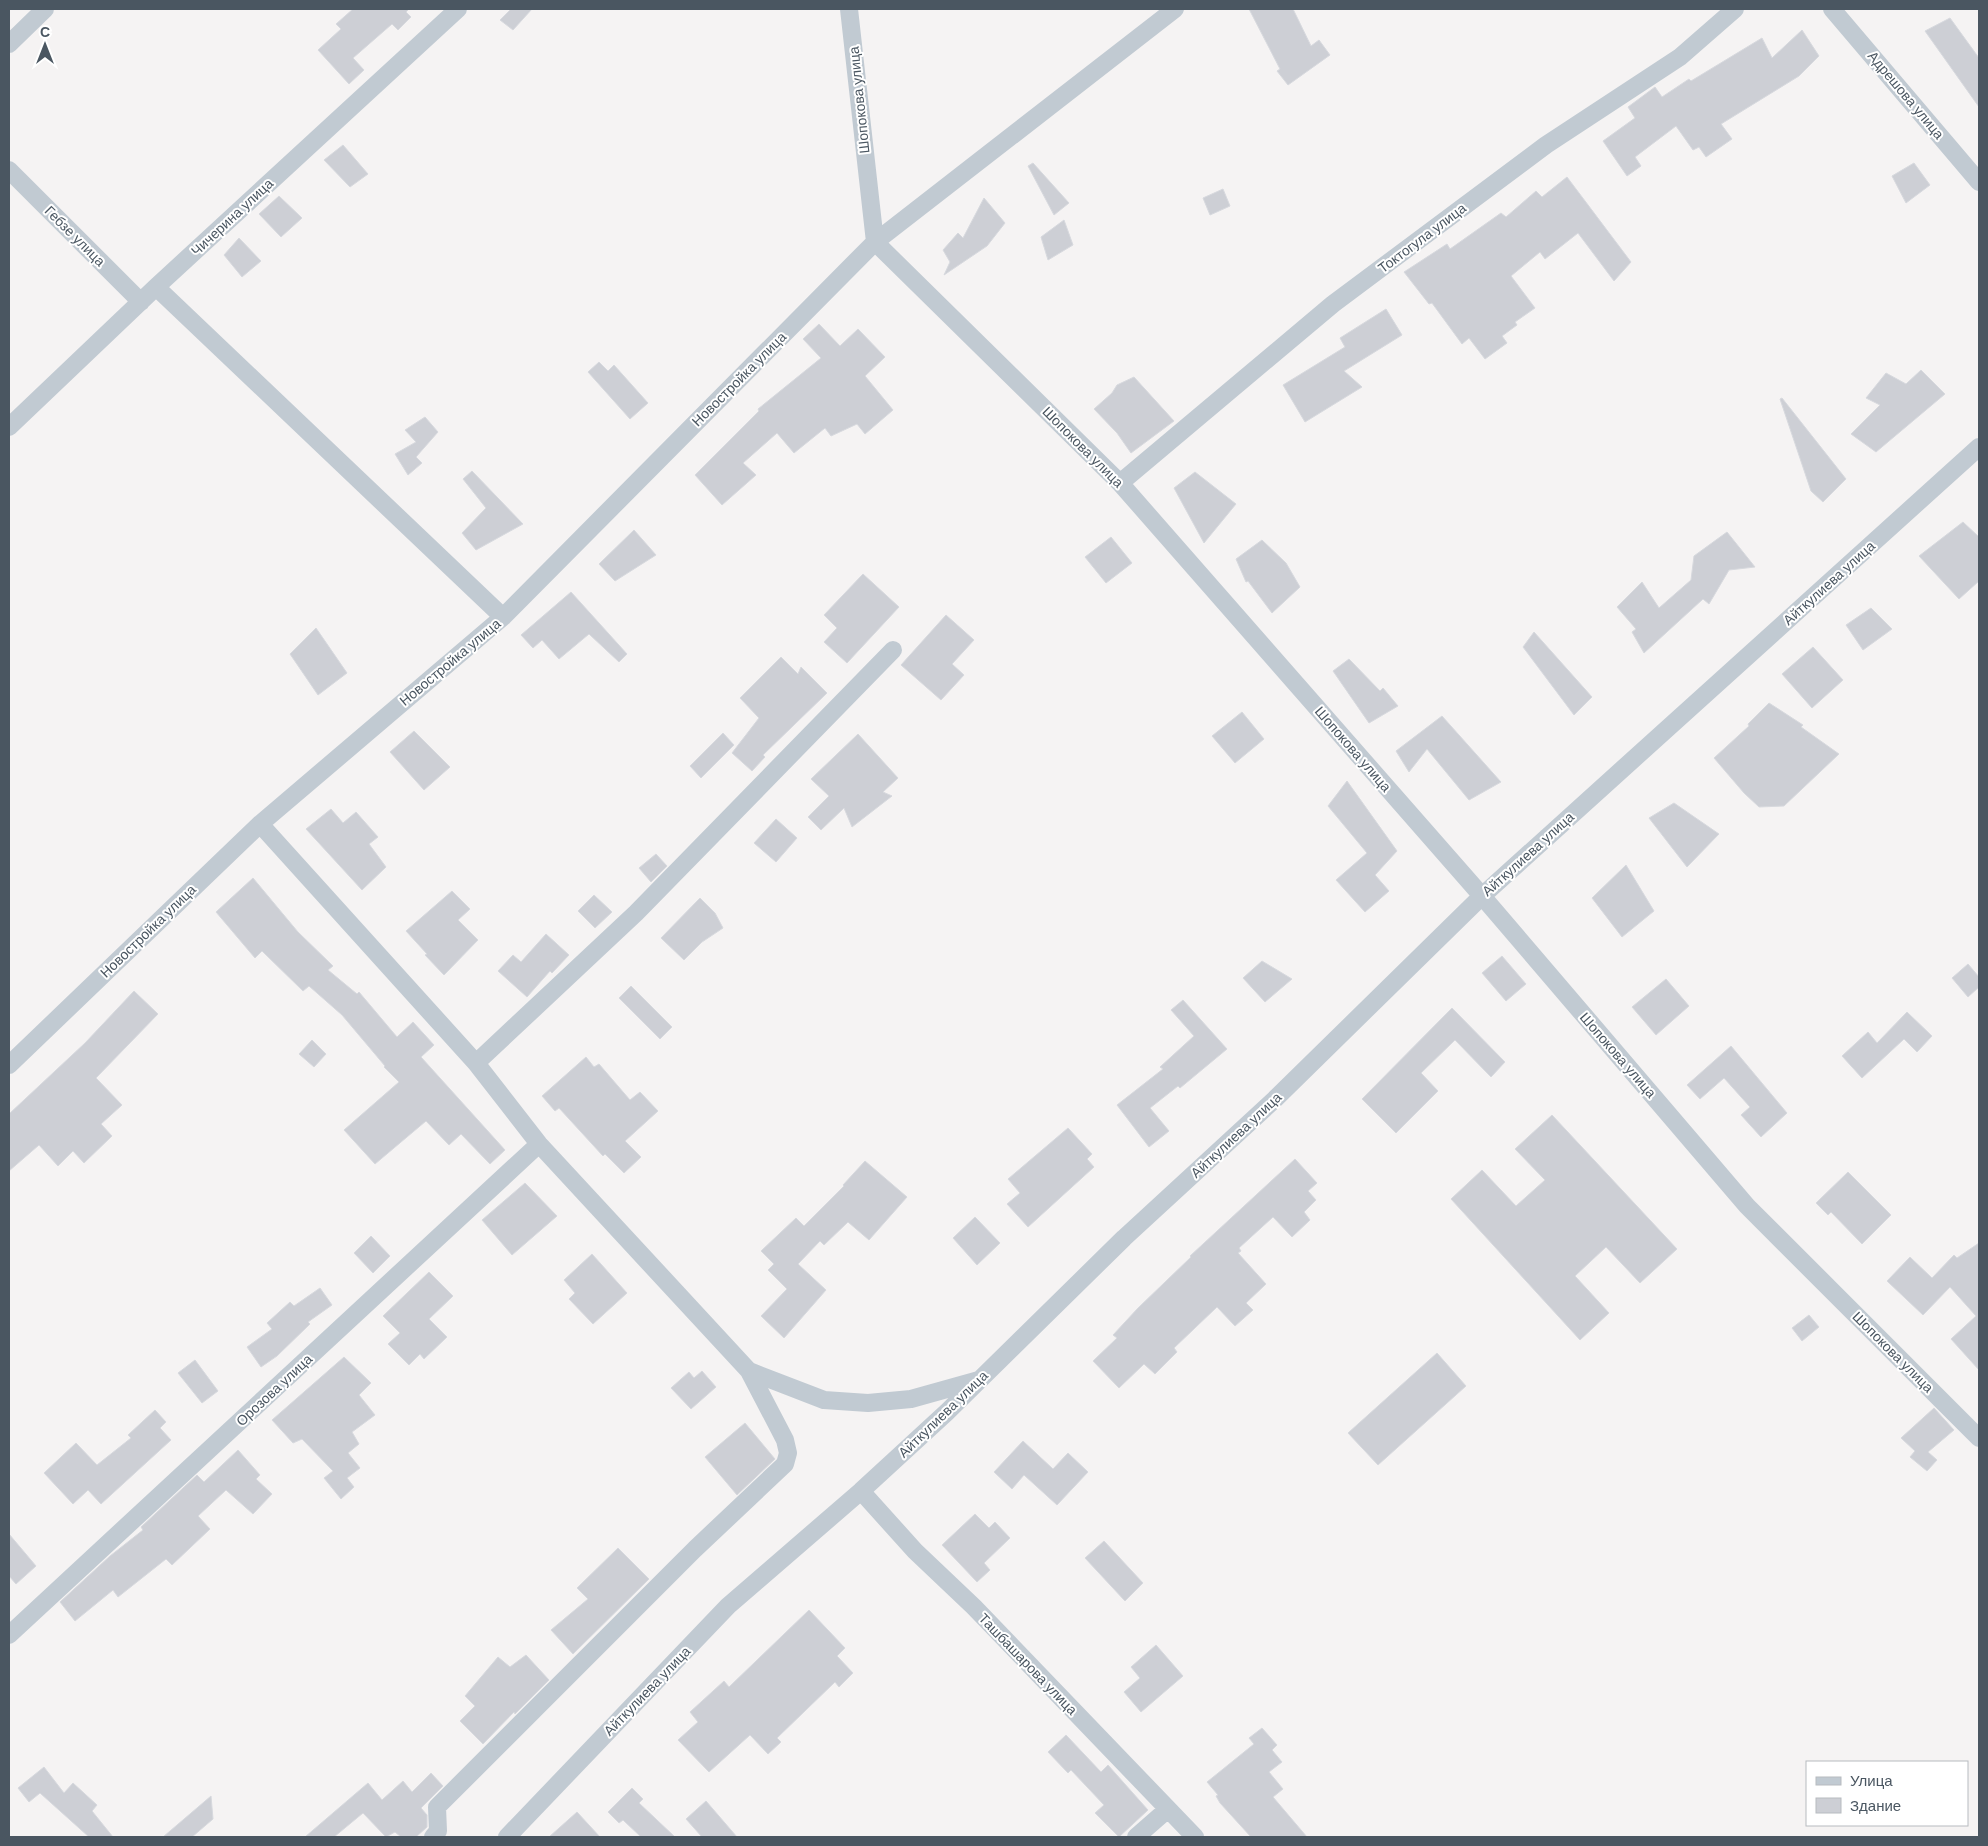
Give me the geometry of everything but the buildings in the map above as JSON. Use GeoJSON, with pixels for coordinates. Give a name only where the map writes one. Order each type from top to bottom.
{"type":"FeatureCollection","features":[{"type":"Feature","properties":{"kind":"street"},"geometry":{"type":"LineString","coordinates":[[9,44],[45,9]]}},
{"type":"Feature","properties":{"kind":"street","name":"Чичерина улица"},"geometry":{"type":"LineString","coordinates":[[9,427],[156,287],[458,9]]}},
{"type":"Feature","properties":{"kind":"street","name":"Шопокова улица"},"geometry":{"type":"LineString","coordinates":[[849,9],[875,242],[1120,482],[1482,896],[1747,1206],[1979,1438]]}},
{"type":"Feature","properties":{"kind":"street","name":"Новостройка улица"},"geometry":{"type":"LineString","coordinates":[[9,1065],[260,824],[503,617],[875,242],[1175,9]]}},
{"type":"Feature","properties":{"kind":"street","name":"Токтогула улица"},"geometry":{"type":"LineString","coordinates":[[1120,482],[1333,304],[1546,146],[1680,57],[1735,9]]}},
{"type":"Feature","properties":{"kind":"street","name":"Адрешова улица"},"geometry":{"type":"LineString","coordinates":[[1832,9],[1979,182]]}},
{"type":"Feature","properties":{"kind":"street","name":"Гебзе улица"},"geometry":{"type":"LineString","coordinates":[[9,170],[140,302]]}},
{"type":"Feature","properties":{"kind":"street"},"geometry":{"type":"LineString","coordinates":[[156,287],[503,617]]}},
{"type":"Feature","properties":{"kind":"street","name":"Айткулиева улица"},"geometry":{"type":"LineString","coordinates":[[507,1837],[728,1606],[861,1491],[979,1380],[1124,1238],[1275,1099],[1482,896],[1979,447]]}},
{"type":"Feature","properties":{"kind":"street"},"geometry":{"type":"LineString","coordinates":[[476,1063],[636,913],[893,650]]}},
{"type":"Feature","properties":{"kind":"street"},"geometry":{"type":"LineString","coordinates":[[260,824],[476,1063],[539,1144],[749,1371],[785,1440],[788,1453],[785,1464],[695,1549],[437,1807],[438,1831],[433,1837]]}},
{"type":"Feature","properties":{"kind":"street","name":"Орозова улица"},"geometry":{"type":"LineString","coordinates":[[9,1635],[539,1144]]}},
{"type":"Feature","properties":{"kind":"street"},"geometry":{"type":"LineString","coordinates":[[749,1371],[824,1400],[868,1403],[911,1400],[979,1380]]}},
{"type":"Feature","properties":{"kind":"street","name":"Ташбашарова улица"},"geometry":{"type":"LineString","coordinates":[[861,1491],[915,1551],[974,1607],[1195,1837]]}},
{"type":"Feature","properties":{"kind":"street"},"geometry":{"type":"LineString","coordinates":[[1136,1837],[1168,1809]]}}]}
